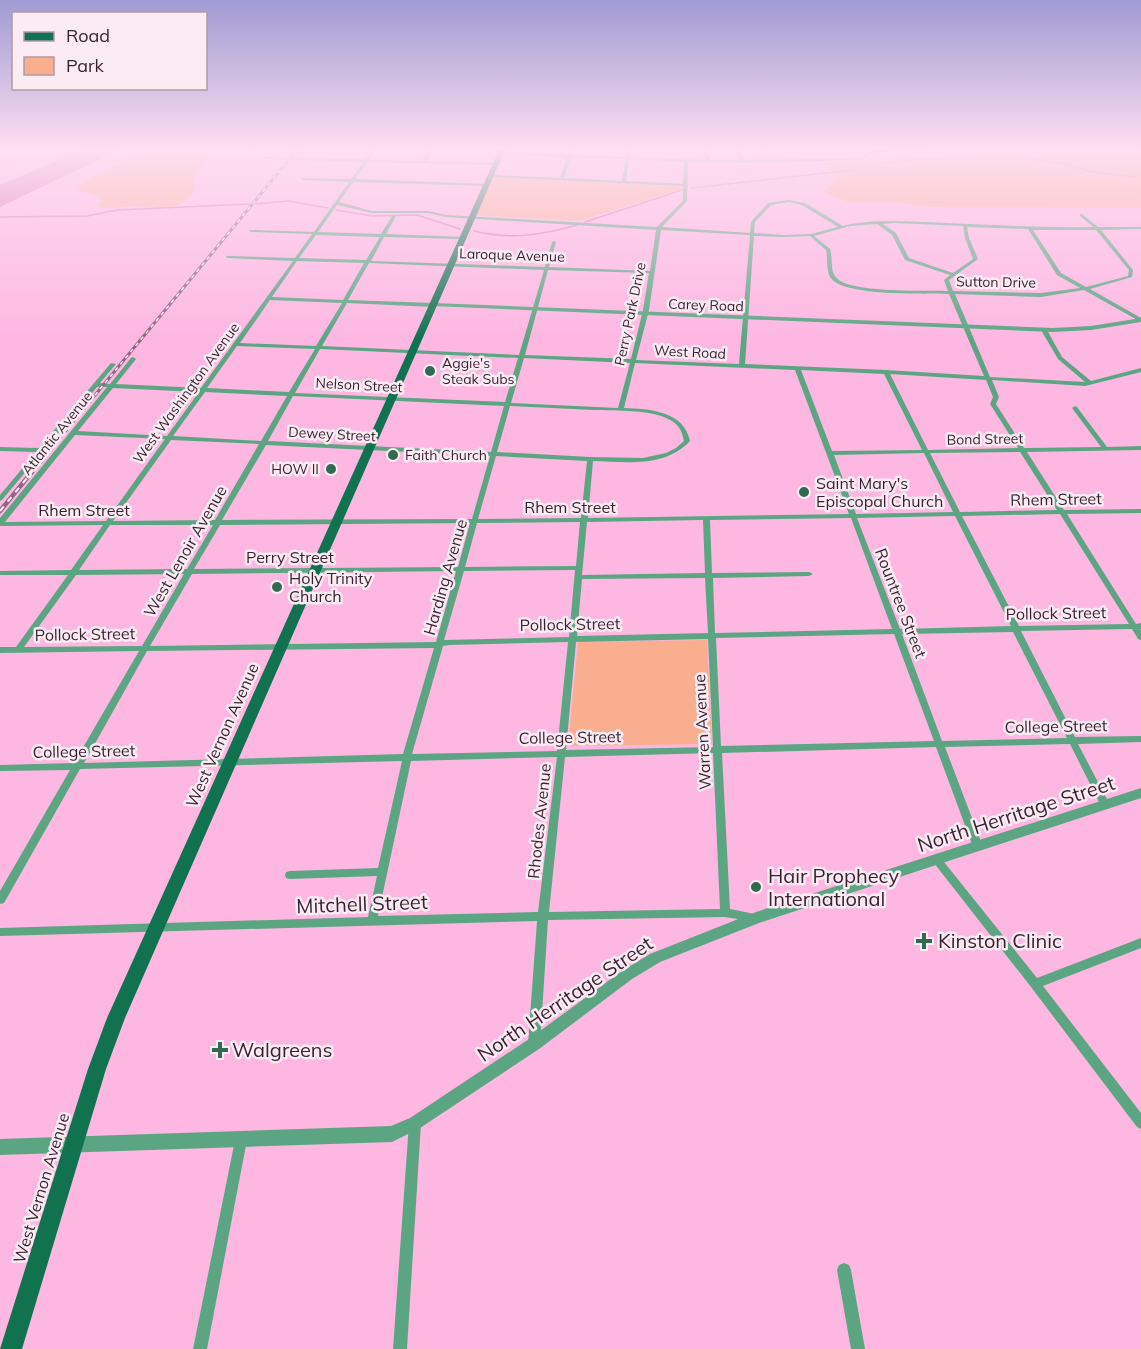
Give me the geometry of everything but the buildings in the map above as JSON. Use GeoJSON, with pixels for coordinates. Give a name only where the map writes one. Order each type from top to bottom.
{"type":"FeatureCollection","features":[{"type":"Feature","properties":{"kind":"main road","name":"West Vernon Avenue"},"geometry":{"type":"LineString","coordinates":[[10,1349],[97,1069],[280,647],[371,448],[474,213]]}},
{"type":"Feature","properties":{"kind":"street","name":"West Washington Avenue"},"geometry":{"type":"LineString","coordinates":[[18,650],[329,213]]}},
{"type":"Feature","properties":{"kind":"street"},"geometry":{"type":"LineString","coordinates":[[432,213],[446,216],[752,234],[811,235],[842,227],[878,223],[929,222],[1030,229],[1141,228]]}},
{"type":"Feature","properties":{"kind":"street"},"geometry":{"type":"LineString","coordinates":[[659,228],[674,213]]}},
{"type":"Feature","properties":{"kind":"street"},"geometry":{"type":"LineString","coordinates":[[742,366],[752,234],[755,219],[761,213]]}},
{"type":"Feature","properties":{"kind":"street"},"geometry":{"type":"LineString","coordinates":[[818,213],[842,227]]}},
{"type":"Feature","properties":{"kind":"street","name":"Sutton Drive"},"geometry":{"type":"LineString","coordinates":[[811,235],[828,249],[832,276],[840,284],[869,290],[1041,296],[1125,279],[1132,274],[1097,229],[1082,214]]}},
{"type":"Feature","properties":{"kind":"street","name":"West Lenoir Avenue"},"geometry":{"type":"LineString","coordinates":[[0,900],[394,216]]}},
{"type":"Feature","properties":{"kind":"street"},"geometry":{"type":"LineString","coordinates":[[878,223],[894,234],[907,259],[953,274]]}},
{"type":"Feature","properties":{"kind":"street"},"geometry":{"type":"LineString","coordinates":[[965,225],[967,238],[976,259],[946,280],[996,397],[993,404],[1137,626],[1141,637]]}},
{"type":"Feature","properties":{"kind":"street","name":"Perry Park Drive"},"geometry":{"type":"LineString","coordinates":[[621,409],[645,314],[659,228]]}},
{"type":"Feature","properties":{"kind":"street"},"geometry":{"type":"LineString","coordinates":[[1030,229],[1056,271],[1083,289],[1141,320]]}},
{"type":"Feature","properties":{"kind":"street"},"geometry":{"type":"LineString","coordinates":[[251,231],[463,238]]}},
{"type":"Feature","properties":{"kind":"street","name":"Harding Avenue"},"geometry":{"type":"LineString","coordinates":[[372,922],[407,757],[554,242]]}},
{"type":"Feature","properties":{"kind":"street","name":"Laroque Avenue"},"geometry":{"type":"LineString","coordinates":[[228,257],[651,273]]}},
{"type":"Feature","properties":{"kind":"street","name":"Carey Road"},"geometry":{"type":"LineString","coordinates":[[270,298],[1044,330],[1091,328],[1141,320]]}},
{"type":"Feature","properties":{"kind":"street"},"geometry":{"type":"LineString","coordinates":[[1044,330],[1060,358],[1090,382]]}},
{"type":"Feature","properties":{"kind":"street","name":"West Road"},"geometry":{"type":"LineString","coordinates":[[236,344],[1090,382],[1141,370]]}},
{"type":"Feature","properties":{"kind":"street","name":"Atlantic Avenue"},"geometry":{"type":"LineString","coordinates":[[0,524],[134,359]]}},
{"type":"Feature","properties":{"kind":"street","name":"Atlantic Avenue"},"geometry":{"type":"LineString","coordinates":[[0,499],[113,363]]}},
{"type":"Feature","properties":{"kind":"street","name":"Rountree Street"},"geometry":{"type":"LineString","coordinates":[[798,369],[978,847]]}},
{"type":"Feature","properties":{"kind":"street"},"geometry":{"type":"LineString","coordinates":[[886,372],[1105,805]]}},
{"type":"Feature","properties":{"kind":"street","name":"Nelson Street"},"geometry":{"type":"LineString","coordinates":[[95,385],[621,409],[669,417],[682,426],[687,441],[677,451],[662,457],[591,459]]}},
{"type":"Feature","properties":{"kind":"street"},"geometry":{"type":"LineString","coordinates":[[1075,408],[1105,448]]}},
{"type":"Feature","properties":{"kind":"street","name":"Dewey Street"},"geometry":{"type":"LineString","coordinates":[[73,433],[591,459]]}},
{"type":"Feature","properties":{"kind":"street","name":"Bond Street"},"geometry":{"type":"LineString","coordinates":[[830,453],[1141,448]]}},
{"type":"Feature","properties":{"kind":"street"},"geometry":{"type":"LineString","coordinates":[[0,449],[41,450]]}},
{"type":"Feature","properties":{"kind":"street","name":"Rhodes Avenue"},"geometry":{"type":"LineString","coordinates":[[534,1044],[543,916],[591,459]]}},
{"type":"Feature","properties":{"kind":"street","name":"Rhem Street"},"geometry":{"type":"LineString","coordinates":[[0,524],[706,519],[1141,511]]}},
{"type":"Feature","properties":{"kind":"street","name":"Warren Avenue"},"geometry":{"type":"LineString","coordinates":[[706,519],[725,913]]}},
{"type":"Feature","properties":{"kind":"street","name":"Perry Street"},"geometry":{"type":"LineString","coordinates":[[0,573],[461,570],[709,575],[809,574]]}},
{"type":"Feature","properties":{"kind":"street","name":"Pollock Street"},"geometry":{"type":"LineString","coordinates":[[0,650],[440,644],[1137,626]]}},
{"type":"Feature","properties":{"kind":"street","name":"College Street"},"geometry":{"type":"LineString","coordinates":[[0,768],[1141,739]]}},
{"type":"Feature","properties":{"kind":"street","name":"North Herritage Street"},"geometry":{"type":"LineString","coordinates":[[0,1147],[392,1134],[415,1123],[534,1044],[627,975],[655,958],[756,918],[1141,793]]}},
{"type":"Feature","properties":{"kind":"street"},"geometry":{"type":"LineString","coordinates":[[937,860],[1141,1123]]}},
{"type":"Feature","properties":{"kind":"street"},"geometry":{"type":"LineString","coordinates":[[290,875],[383,872]]}},
{"type":"Feature","properties":{"kind":"street"},"geometry":{"type":"LineString","coordinates":[[725,913],[756,918]]}},
{"type":"Feature","properties":{"kind":"street","name":"Mitchell Street"},"geometry":{"type":"LineString","coordinates":[[0,933],[543,916],[725,913]]}},
{"type":"Feature","properties":{"kind":"street"},"geometry":{"type":"LineString","coordinates":[[1035,984],[1141,943]]}},
{"type":"Feature","properties":{"kind":"street"},"geometry":{"type":"LineString","coordinates":[[400,1349],[415,1123]]}},
{"type":"Feature","properties":{"kind":"street"},"geometry":{"type":"LineString","coordinates":[[200,1349],[241,1140]]}},
{"type":"Feature","properties":{"kind":"street"},"geometry":{"type":"LineString","coordinates":[[844,1270],[858,1349]]}},
{"type":"Feature","properties":{"kind":"green space"},"geometry":{"type":"Polygon","coordinates":[[[473,213],[604,213],[578,221],[472,215],[473,213]]]}},
{"type":"Feature","properties":{"kind":"green space"},"geometry":{"type":"Polygon","coordinates":[[[707,640],[712,744],[568,746],[578,642],[707,640]]]}},
{"type":"Feature","properties":{"kind":"waterway"},"geometry":{"type":"LineString","coordinates":[[0,217],[87,216],[102,213]]}},
{"type":"Feature","properties":{"kind":"waterway"},"geometry":{"type":"LineString","coordinates":[[354,213],[372,216],[417,215],[460,229]]}},
{"type":"Feature","properties":{"kind":"waterway"},"geometry":{"type":"LineString","coordinates":[[585,222],[612,213]]}},
{"type":"Feature","properties":{"kind":"waterway"},"geometry":{"type":"LineString","coordinates":[[474,231],[513,236],[577,225]]}},
{"type":"Feature","properties":{"kind":"railway"},"geometry":{"type":"LineString","coordinates":[[44,457],[245,213]]}},
{"type":"Feature","properties":{"kind":"railway"},"geometry":{"type":"LineString","coordinates":[[0,511],[45,456]]}},
{"type":"Feature","properties":{"kind":"place","name":"Aggie's Steak Subs"},"geometry":{"type":"Point","coordinates":[430,371]}},
{"type":"Feature","properties":{"kind":"place","name":"Faith Church"},"geometry":{"type":"Point","coordinates":[393,455]}},
{"type":"Feature","properties":{"kind":"place","name":"HOW II"},"geometry":{"type":"Point","coordinates":[331,469]}},
{"type":"Feature","properties":{"kind":"place","name":"Saint Mary's Episcopal Church"},"geometry":{"type":"Point","coordinates":[804,492]}},
{"type":"Feature","properties":{"kind":"place","name":"Holy Trinity Church"},"geometry":{"type":"Point","coordinates":[277,587]}},
{"type":"Feature","properties":{"kind":"place","name":"Hair Prophecy International"},"geometry":{"type":"Point","coordinates":[756,887]}},
{"type":"Feature","properties":{"kind":"place","name":"Kinston Clinic"},"geometry":{"type":"Point","coordinates":[924,941]}},
{"type":"Feature","properties":{"kind":"place","name":"Walgreens"},"geometry":{"type":"Point","coordinates":[220,1050]}}]}
